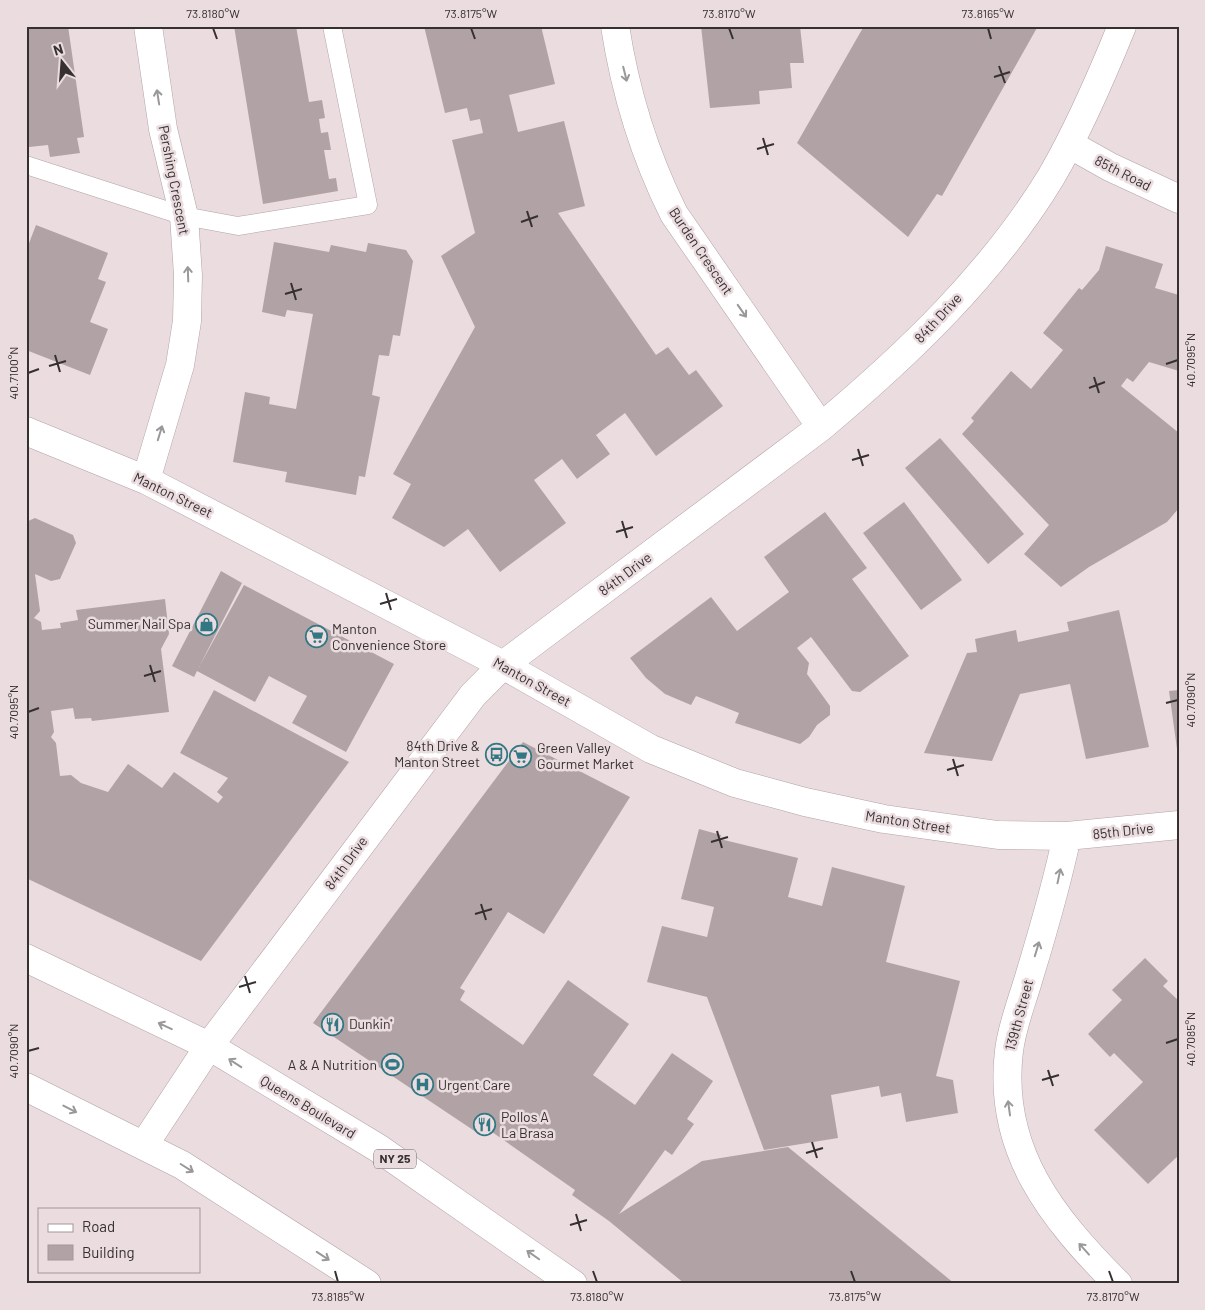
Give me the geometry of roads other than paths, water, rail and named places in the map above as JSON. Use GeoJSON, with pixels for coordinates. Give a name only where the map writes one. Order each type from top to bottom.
{"type":"FeatureCollection","features":[{"type":"Feature","properties":{"kind":"street","name":"Pershing Crescent"},"geometry":{"type":"LineString","coordinates":[[146,480],[180,365],[188,321],[188,275],[184,216],[164,130],[148,26]]}},
{"type":"Feature","properties":{"kind":"street","name":"Burden Crescent"},"geometry":{"type":"LineString","coordinates":[[615,26],[636,119],[655,176],[674,214],[821,427]]}},
{"type":"Feature","properties":{"kind":"street","name":"84th Drive"},"geometry":{"type":"LineString","coordinates":[[144,1145],[209,1046],[451,721],[473,695],[503,665],[821,427],[863,391],[945,313],[1028,211],[1069,144],[1122,26]]}},
{"type":"Feature","properties":{"kind":"street","name":"85th Road"},"geometry":{"type":"LineString","coordinates":[[1069,144],[1110,167],[1179,199]]}},
{"type":"Feature","properties":{"kind":"street","name":"Manton Street"},"geometry":{"type":"LineString","coordinates":[[26,431],[146,480],[503,665],[652,749],[735,783],[804,802],[884,819],[998,835],[1067,836]]}},
{"type":"Feature","properties":{"kind":"street","name":"85th Drive"},"geometry":{"type":"LineString","coordinates":[[1067,836],[1179,825]]}},
{"type":"Feature","properties":{"kind":"street","name":"139th Street"},"geometry":{"type":"LineString","coordinates":[[1067,836],[1056,890],[1009,1049],[1008,1104],[1019,1147],[1045,1200],[1067,1230],[1118,1284]]}},
{"type":"Feature","properties":{"kind":"street","name":"Queens Boulevard"},"geometry":{"type":"LineString","coordinates":[[26,958],[209,1046],[378,1148],[573,1284]]}},
{"type":"Feature","properties":{"kind":"street"},"geometry":{"type":"LineString","coordinates":[[26,1087],[182,1165],[367,1284]]}},
{"type":"Feature","properties":{"kind":"lane"},"geometry":{"type":"LineString","coordinates":[[26,164],[184,216],[238,226],[368,205],[332,26]]}},
{"type":"Feature","properties":{"kind":"place","name":"Summer Nail Spa"},"geometry":{"type":"Point","coordinates":[207,624]}},
{"type":"Feature","properties":{"kind":"place","name":"Manton Convenience Store"},"geometry":{"type":"Point","coordinates":[316,637]}},
{"type":"Feature","properties":{"kind":"place","name":"84th Drive & Manton Street"},"geometry":{"type":"Point","coordinates":[496,754]}},
{"type":"Feature","properties":{"kind":"place","name":"Green Valley Gourmet Market"},"geometry":{"type":"Point","coordinates":[521,756]}},
{"type":"Feature","properties":{"kind":"place","name":"Dunkin'"},"geometry":{"type":"Point","coordinates":[333,1024]}},
{"type":"Feature","properties":{"kind":"place","name":"A & A Nutrition"},"geometry":{"type":"Point","coordinates":[393,1065]}},
{"type":"Feature","properties":{"kind":"place","name":"Urgent Care"},"geometry":{"type":"Point","coordinates":[422,1085]}},
{"type":"Feature","properties":{"kind":"place","name":"Pollos A La Brasa"},"geometry":{"type":"Point","coordinates":[485,1125]}}]}
